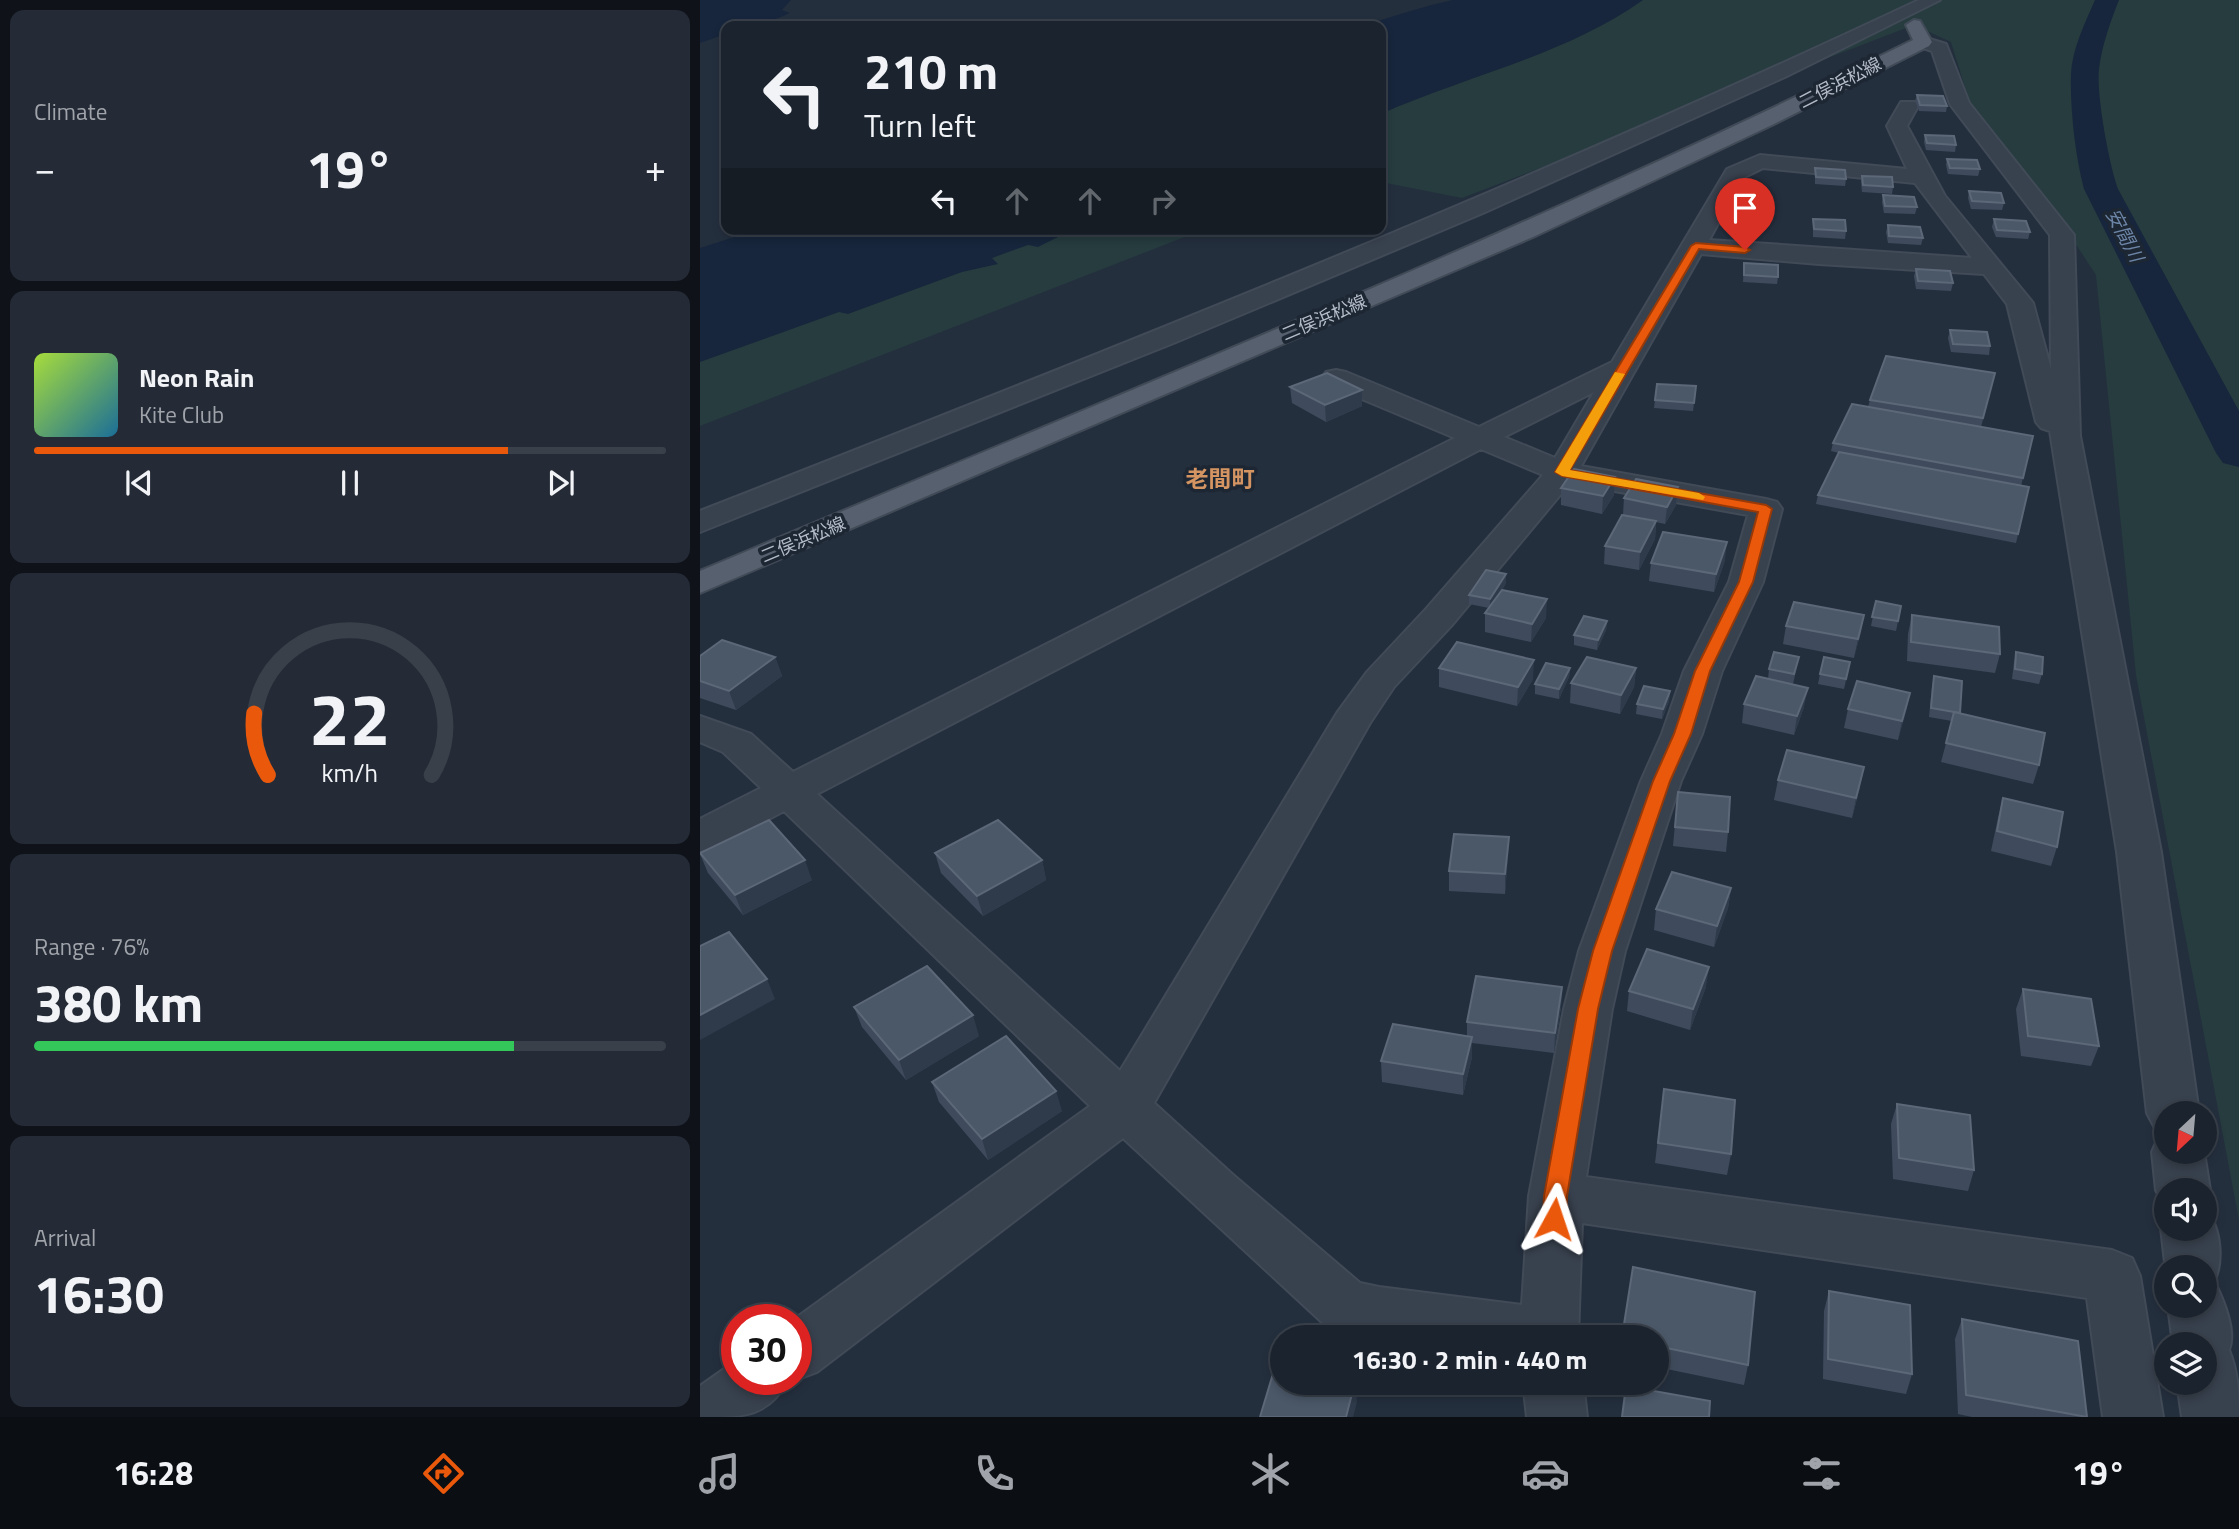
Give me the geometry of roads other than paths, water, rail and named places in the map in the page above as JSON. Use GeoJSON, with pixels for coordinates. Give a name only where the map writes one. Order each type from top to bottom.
{"type":"FeatureCollection","features":[{"type":"Feature","properties":{"kind":"main road","name":"二俣浜松線"},"geometry":{"type":"LineString","coordinates":[[700,583],[1525,232],[1765,121],[1919,33]]}},
{"type":"Feature","properties":{"kind":"street"},"geometry":{"type":"LineString","coordinates":[[700,522],[1301,282],[1565,169],[1932,0]]}},
{"type":"Feature","properties":{"kind":"street"},"geometry":{"type":"LineString","coordinates":[[1919,33],[1940,48],[1960,104],[2062,235],[2065,300],[2064,436],[2139,852],[2171,1101]]}},
{"type":"Feature","properties":{"kind":"street"},"geometry":{"type":"LineString","coordinates":[[1908,106],[1897,126],[1922,177],[2020,303],[2056,442],[2069,462]]}},
{"type":"Feature","properties":{"kind":"street"},"geometry":{"type":"LineString","coordinates":[[812,1340],[1125,1108],[1359,711],[1380,680],[1439,617],[1562,472],[1696,246],[1735,174],[1760,161],[1922,177]]}},
{"type":"Feature","properties":{"kind":"street"},"geometry":{"type":"LineString","coordinates":[[1696,246],[1819,257],[1992,267]]}},
{"type":"Feature","properties":{"kind":"street"},"geometry":{"type":"LineString","coordinates":[[700,837],[1480,437],[1623,367]]}},
{"type":"Feature","properties":{"kind":"street"},"geometry":{"type":"LineString","coordinates":[[1336,378],[1562,472],[1766,509],[1746,582],[1703,671],[1682,734],[1661,781],[1602,951],[1588,1009],[1556,1196],[1549,1325]]}},
{"type":"Feature","properties":{"kind":"street"},"geometry":{"type":"LineString","coordinates":[[700,727],[737,743],[1125,1108],[1287,1257],[1344,1304],[1379,1314],[1460,1325]]}},
{"type":"Feature","properties":{"kind":"street"},"geometry":{"type":"LineString","coordinates":[[1556,1196],[2112,1276],[2133,1417]]}},
{"type":"Feature","properties":{"kind":"street"},"geometry":{"type":"LineString","coordinates":[[708,1417],[738,1395]]}},
{"type":"Feature","properties":{"kind":"street"},"geometry":{"type":"LineString","coordinates":[[1554,1395],[1557,1417]]}},
{"type":"Feature","properties":{"kind":"street"},"geometry":{"type":"LineString","coordinates":[[2209,1395],[2212,1417]]}},
{"type":"Feature","properties":{"kind":"water"},"geometry":{"type":"Polygon","coordinates":[[[700,0],[791,0],[782,10],[790,13],[770,21],[721,21],[721,36],[700,43],[700,0]]]}},
{"type":"Feature","properties":{"kind":"water"},"geometry":{"type":"Polygon","coordinates":[[[1453,0],[1643,0],[1581,36],[1386,112],[1386,21],[1378,21],[1453,0]]]}},
{"type":"Feature","properties":{"kind":"water"},"geometry":{"type":"Polygon","coordinates":[[[740,235],[1062,235],[1038,247],[1028,245],[992,258],[998,264],[962,272],[848,314],[839,312],[700,362],[700,248],[740,235]]]}},
{"type":"Feature","properties":{"kind":"waterway","name":"安間川"},"geometry":{"type":"LineString","coordinates":[[2107,0],[2094,32],[2085,72],[2094,166],[2101,189],[2239,453]]}},
{"type":"Feature","properties":{"kind":"district","name":"老間町"},"geometry":{"type":"Point","coordinates":[1220,479]}}]}
